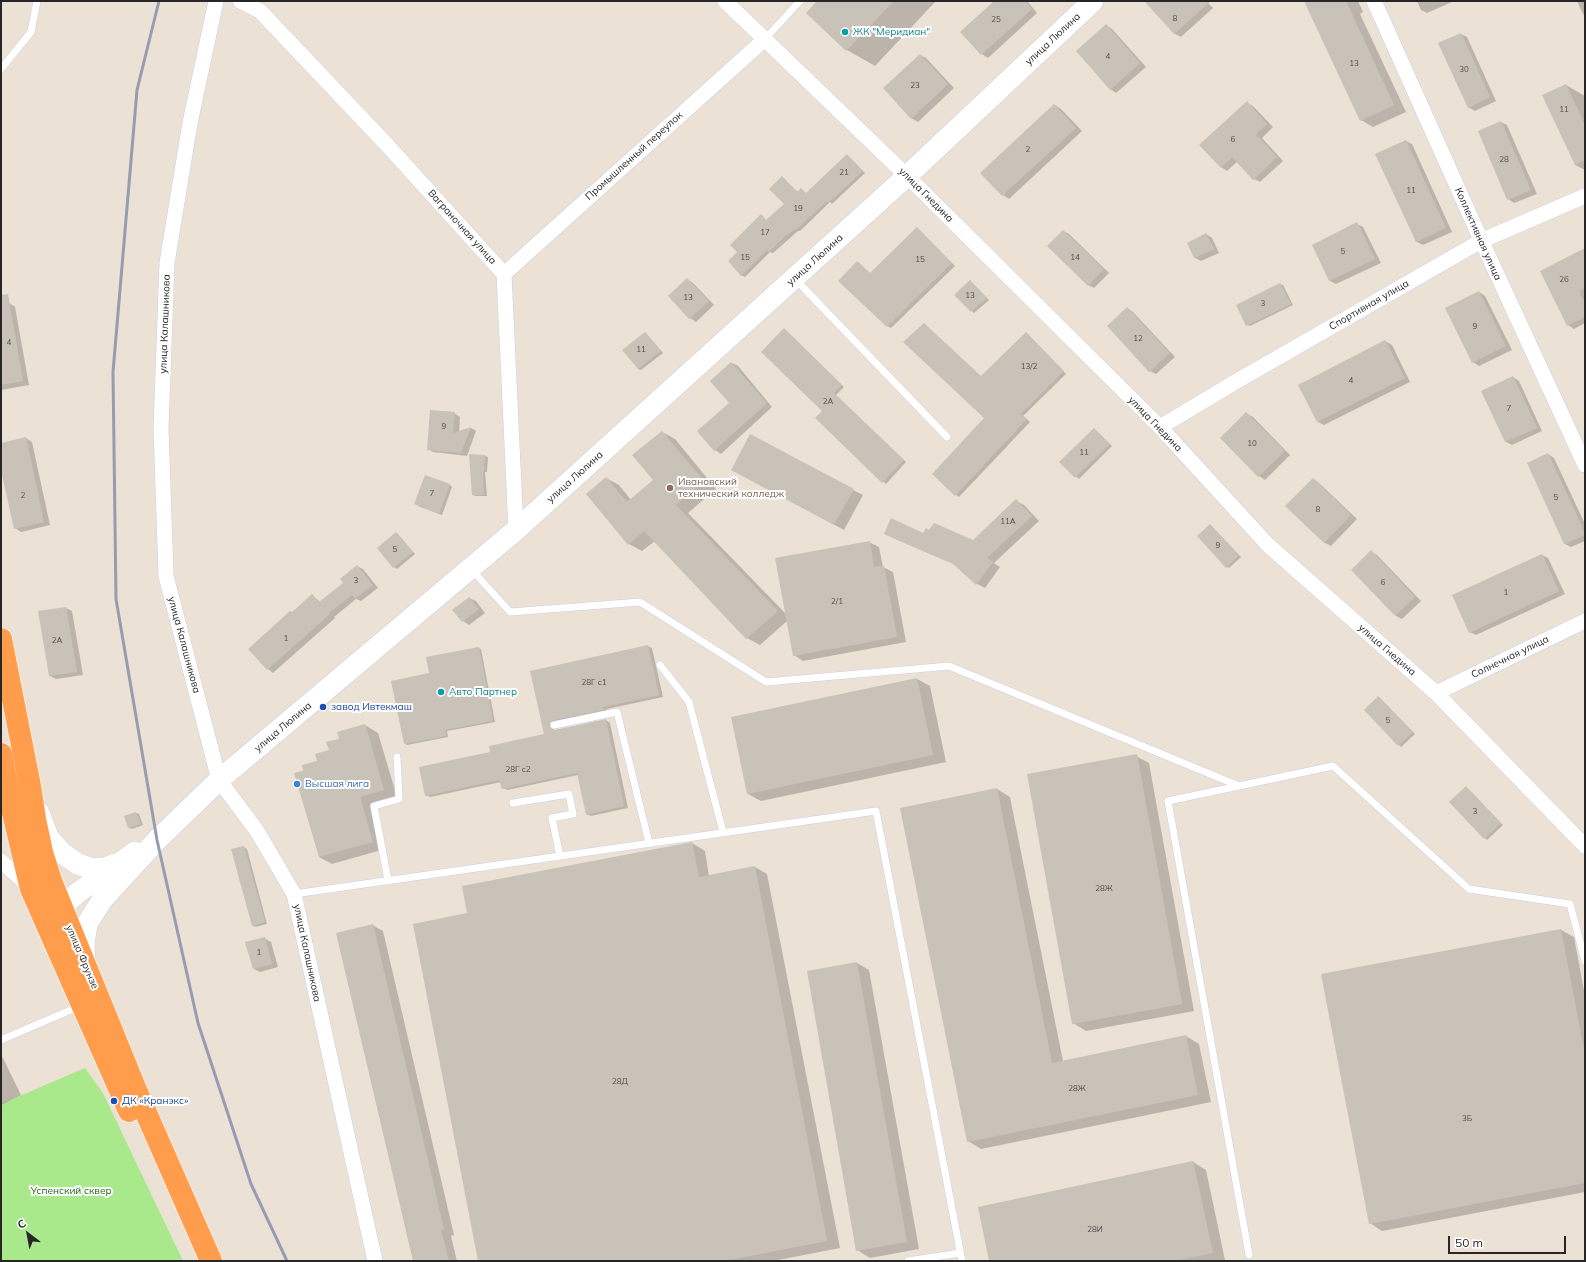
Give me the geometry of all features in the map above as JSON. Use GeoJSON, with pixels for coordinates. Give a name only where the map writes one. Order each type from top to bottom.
{"type":"FeatureCollection","features":[{"type":"Feature","properties":{"kind":"highway","name":"улица Фрунзе"},"geometry":{"type":"LineString","coordinates":[[1,639],[42,852],[61,908],[136,1090],[211,1261]]}},
{"type":"Feature","properties":{"kind":"highway","name":"улица Фрунзе"},"geometry":{"type":"LineString","coordinates":[[1,754],[8,792],[31,889],[195,1261]]}},
{"type":"Feature","properties":{"kind":"main road","name":"улица Люлина"},"geometry":{"type":"LineString","coordinates":[[85,964],[85,933],[87,924],[96,909],[157,840],[219,780],[516,530],[907,176],[1093,1]]}},
{"type":"Feature","properties":{"kind":"main road"},"geometry":{"type":"LineString","coordinates":[[30,786],[48,837],[62,853],[78,864],[92,869],[105,868],[123,860]]}},
{"type":"Feature","properties":{"kind":"main road"},"geometry":{"type":"LineString","coordinates":[[8,792],[31,868],[49,899],[61,908],[78,913],[96,909]]}},
{"type":"Feature","properties":{"kind":"main road"},"geometry":{"type":"LineString","coordinates":[[62,959],[58,924],[61,908],[76,894],[123,860],[157,840]]}},
{"type":"Feature","properties":{"kind":"street","name":"улица Калашникова"},"geometry":{"type":"LineString","coordinates":[[216,1],[190,123],[167,263],[161,428],[166,576],[219,780],[257,831],[294,894],[375,1261]]}},
{"type":"Feature","properties":{"kind":"street","name":"Ваграночная улица"},"geometry":{"type":"LineString","coordinates":[[240,1],[260,11],[388,146],[504,274],[516,530]]}},
{"type":"Feature","properties":{"kind":"street","name":"улица Гнедина"},"geometry":{"type":"LineString","coordinates":[[725,1],[907,176],[1160,427],[1268,545],[1436,693],[1585,846]]}},
{"type":"Feature","properties":{"kind":"street","name":"Коллективная улица"},"geometry":{"type":"LineString","coordinates":[[1374,1],[1481,241],[1585,465]]}},
{"type":"Feature","properties":{"kind":"street","name":"Промышленный переулок"},"geometry":{"type":"LineString","coordinates":[[504,274],[765,39]]}},
{"type":"Feature","properties":{"kind":"street","name":"Спортивная улица"},"geometry":{"type":"LineString","coordinates":[[1160,427],[1481,241],[1585,196]]}},
{"type":"Feature","properties":{"kind":"street","name":"Солнечная улица"},"geometry":{"type":"LineString","coordinates":[[1436,693],[1585,621]]}},
{"type":"Feature","properties":{"kind":"street"},"geometry":{"type":"LineString","coordinates":[[1,861],[31,889]]}},
{"type":"Feature","properties":{"kind":"lane"},"geometry":{"type":"LineString","coordinates":[[1,69],[31,32],[37,1]]}},
{"type":"Feature","properties":{"kind":"lane"},"geometry":{"type":"LineString","coordinates":[[765,39],[800,1]]}},
{"type":"Feature","properties":{"kind":"lane"},"geometry":{"type":"LineString","coordinates":[[794,279],[947,437]]}},
{"type":"Feature","properties":{"kind":"lane"},"geometry":{"type":"LineString","coordinates":[[471,568],[510,612],[640,602],[766,682],[949,666],[1239,786]]}},
{"type":"Feature","properties":{"kind":"lane"},"geometry":{"type":"LineString","coordinates":[[660,665],[689,702],[724,832]]}},
{"type":"Feature","properties":{"kind":"lane"},"geometry":{"type":"LineString","coordinates":[[554,725],[617,712],[649,843]]}},
{"type":"Feature","properties":{"kind":"lane"},"geometry":{"type":"LineString","coordinates":[[388,880],[374,806],[399,799],[397,758]]}},
{"type":"Feature","properties":{"kind":"lane"},"geometry":{"type":"LineString","coordinates":[[1249,1255],[1168,801],[1333,766],[1469,889],[1570,904],[1585,962]]}},
{"type":"Feature","properties":{"kind":"lane"},"geometry":{"type":"LineString","coordinates":[[513,803],[569,794],[573,814],[552,818],[560,856]]}},
{"type":"Feature","properties":{"kind":"lane"},"geometry":{"type":"LineString","coordinates":[[294,894],[876,811],[962,1261]]}},
{"type":"Feature","properties":{"kind":"lane"},"geometry":{"type":"LineString","coordinates":[[1,1040],[82,1005]]}},
{"type":"Feature","properties":{"kind":"lane"},"geometry":{"type":"LineString","coordinates":[[908,1261],[960,1253]]}},
{"type":"Feature","properties":{"kind":"green space","name":"Успенский сквер"},"geometry":{"type":"Polygon","coordinates":[[[85,1068],[103,1093],[183,1261],[1,1261],[1,1104],[85,1068]]]}},
{"type":"Feature","properties":{"kind":"building","name":"ЖК \"Меридиан\""},"geometry":{"type":"Polygon","coordinates":[[[817,1],[894,1],[846,51],[806,13],[817,1]]]}},
{"type":"Feature","properties":{"kind":"building"},"geometry":{"type":"Polygon","coordinates":[[[994,1],[1025,1],[1032,9],[981,55],[960,32],[994,1]]]}},
{"type":"Feature","properties":{"kind":"building"},"geometry":{"type":"Polygon","coordinates":[[[1144,1],[1211,1],[1174,34],[1144,1]]]}},
{"type":"Feature","properties":{"kind":"building"},"geometry":{"type":"Polygon","coordinates":[[[1304,1],[1346,1],[1394,105],[1360,121],[1304,1]]]}},
{"type":"Feature","properties":{"kind":"building"},"geometry":{"type":"Polygon","coordinates":[[[1106,24],[1140,63],[1110,90],[1076,51],[1106,24]]]}},
{"type":"Feature","properties":{"kind":"building"},"geometry":{"type":"Polygon","coordinates":[[[1461,33],[1490,97],[1468,108],[1438,43],[1461,33]]]}},
{"type":"Feature","properties":{"kind":"building"},"geometry":{"type":"Polygon","coordinates":[[[920,54],[948,84],[911,119],[883,88],[920,54]]]}},
{"type":"Feature","properties":{"kind":"building"},"geometry":{"type":"Polygon","coordinates":[[[1566,84],[1585,125],[1585,160],[1575,165],[1542,95],[1566,84]]]}},
{"type":"Feature","properties":{"kind":"building"},"geometry":{"type":"Polygon","coordinates":[[[1247,101],[1267,124],[1256,134],[1277,157],[1253,180],[1232,157],[1221,168],[1199,145],[1247,101]]]}},
{"type":"Feature","properties":{"kind":"building"},"geometry":{"type":"Polygon","coordinates":[[[1054,104],[1076,128],[1002,196],[980,173],[1054,104]]]}},
{"type":"Feature","properties":{"kind":"building"},"geometry":{"type":"Polygon","coordinates":[[[1501,121],[1531,190],[1507,200],[1478,131],[1501,121]]]}},
{"type":"Feature","properties":{"kind":"building"},"geometry":{"type":"Polygon","coordinates":[[[1406,140],[1446,228],[1416,242],[1375,154],[1406,140]]]}},
{"type":"Feature","properties":{"kind":"building"},"geometry":{"type":"Polygon","coordinates":[[[847,154],[863,171],[828,203],[827,201],[796,230],[795,229],[784,237],[769,252],[767,250],[741,276],[728,261],[737,252],[730,245],[761,214],[766,220],[784,204],[769,189],[782,176],[797,192],[801,188],[806,193],[847,154]]]}},
{"type":"Feature","properties":{"kind":"building"},"geometry":{"type":"Polygon","coordinates":[[[1357,222],[1375,259],[1329,281],[1312,245],[1357,222]]]}},
{"type":"Feature","properties":{"kind":"building"},"geometry":{"type":"Polygon","coordinates":[[[917,227],[952,263],[887,327],[838,281],[857,261],[870,273],[917,227]]]}},
{"type":"Feature","properties":{"kind":"building"},"geometry":{"type":"Polygon","coordinates":[[[1063,230],[1104,269],[1088,286],[1047,246],[1063,230]]]}},
{"type":"Feature","properties":{"kind":"building"},"geometry":{"type":"Polygon","coordinates":[[[1206,233],[1214,249],[1194,258],[1187,243],[1206,233]]]}},
{"type":"Feature","properties":{"kind":"building"},"geometry":{"type":"Polygon","coordinates":[[[1585,248],[1585,288],[1579,291],[1585,303],[1585,317],[1567,326],[1540,271],[1585,248]]]}},
{"type":"Feature","properties":{"kind":"building"},"geometry":{"type":"Polygon","coordinates":[[[687,278],[709,301],[689,319],[668,296],[687,278]]]}},
{"type":"Feature","properties":{"kind":"building"},"geometry":{"type":"Polygon","coordinates":[[[970,280],[987,298],[971,312],[954,295],[970,280]]]}},
{"type":"Feature","properties":{"kind":"building"},"geometry":{"type":"Polygon","coordinates":[[[1280,283],[1291,304],[1246,326],[1236,305],[1280,283]]]}},
{"type":"Feature","properties":{"kind":"building"},"geometry":{"type":"Polygon","coordinates":[[[1479,291],[1506,346],[1472,363],[1445,308],[1479,291]]]}},
{"type":"Feature","properties":{"kind":"building"},"geometry":{"type":"Polygon","coordinates":[[[8,294],[23,381],[1,385],[1,295],[8,294]]]}},
{"type":"Feature","properties":{"kind":"building"},"geometry":{"type":"Polygon","coordinates":[[[1127,307],[1170,353],[1149,372],[1107,326],[1127,307]]]}},
{"type":"Feature","properties":{"kind":"building"},"geometry":{"type":"Polygon","coordinates":[[[924,323],[981,376],[1026,332],[1064,371],[1021,414],[1027,419],[955,496],[932,474],[984,418],[903,342],[924,323]]]}},
{"type":"Feature","properties":{"kind":"building"},"geometry":{"type":"Polygon","coordinates":[[[784,328],[842,385],[834,393],[904,460],[882,483],[815,418],[822,411],[761,352],[784,328]]]}},
{"type":"Feature","properties":{"kind":"building"},"geometry":{"type":"Polygon","coordinates":[[[645,332],[661,351],[638,369],[622,350],[645,332]]]}},
{"type":"Feature","properties":{"kind":"building"},"geometry":{"type":"Polygon","coordinates":[[[1385,340],[1405,378],[1317,422],[1298,385],[1385,340]]]}},
{"type":"Feature","properties":{"kind":"building"},"geometry":{"type":"Polygon","coordinates":[[[731,362],[767,403],[714,451],[697,431],[729,403],[710,381],[731,362]]]}},
{"type":"Feature","properties":{"kind":"building"},"geometry":{"type":"Polygon","coordinates":[[[1513,376],[1537,428],[1505,442],[1481,391],[1513,376]]]}},
{"type":"Feature","properties":{"kind":"building"},"geometry":{"type":"Polygon","coordinates":[[[430,410],[455,412],[453,433],[471,427],[461,453],[427,450],[430,410]]]}},
{"type":"Feature","properties":{"kind":"building"},"geometry":{"type":"Polygon","coordinates":[[[1246,412],[1285,451],[1258,477],[1220,438],[1246,412]]]}},
{"type":"Feature","properties":{"kind":"building"},"geometry":{"type":"Polygon","coordinates":[[[1094,428],[1110,444],[1075,478],[1059,462],[1094,428]]]}},
{"type":"Feature","properties":{"kind":"building"},"geometry":{"type":"Polygon","coordinates":[[[662,431],[704,481],[676,505],[778,611],[746,639],[644,531],[628,545],[586,494],[606,477],[627,502],[653,480],[632,455],[662,431]]]}},
{"type":"Feature","properties":{"kind":"building"},"geometry":{"type":"Polygon","coordinates":[[[750,434],[854,489],[834,525],[731,470],[750,434]]]}},
{"type":"Feature","properties":{"kind":"building"},"geometry":{"type":"Polygon","coordinates":[[[26,437],[44,522],[14,529],[1,470],[1,443],[26,437]]]}},
{"type":"Feature","properties":{"kind":"building"},"geometry":{"type":"Polygon","coordinates":[[[1548,453],[1585,533],[1585,535],[1564,544],[1527,463],[1548,453]]]}},
{"type":"Feature","properties":{"kind":"building"},"geometry":{"type":"Polygon","coordinates":[[[469,454],[485,455],[483,471],[484,495],[472,495],[469,454]]]}},
{"type":"Feature","properties":{"kind":"building"},"geometry":{"type":"Polygon","coordinates":[[[425,475],[450,484],[439,514],[414,504],[425,475]]]}},
{"type":"Feature","properties":{"kind":"building"},"geometry":{"type":"Polygon","coordinates":[[[1313,478],[1351,515],[1324,543],[1285,506],[1313,478]]]}},
{"type":"Feature","properties":{"kind":"building"},"geometry":{"type":"Polygon","coordinates":[[[1016,499],[1032,516],[987,558],[993,562],[976,585],[953,564],[884,534],[891,518],[923,533],[926,528],[929,530],[934,523],[973,540],[1016,499]]]}},
{"type":"Feature","properties":{"kind":"building"},"geometry":{"type":"Polygon","coordinates":[[[1210,524],[1239,555],[1226,568],[1197,536],[1210,524]]]}},
{"type":"Feature","properties":{"kind":"building"},"geometry":{"type":"Polygon","coordinates":[[[396,532],[413,552],[393,568],[377,548],[396,532]]]}},
{"type":"Feature","properties":{"kind":"building"},"geometry":{"type":"Polygon","coordinates":[[[870,541],[874,567],[884,566],[897,637],[793,656],[775,558],[870,541]]]}},
{"type":"Feature","properties":{"kind":"building"},"geometry":{"type":"Polygon","coordinates":[[[1371,550],[1415,597],[1395,616],[1351,570],[1371,550]]]}},
{"type":"Feature","properties":{"kind":"building"},"geometry":{"type":"Polygon","coordinates":[[[1542,554],[1559,591],[1469,633],[1452,595],[1542,554]]]}},
{"type":"Feature","properties":{"kind":"building"},"geometry":{"type":"Polygon","coordinates":[[[357,565],[373,585],[355,599],[352,595],[329,613],[330,614],[267,670],[248,649],[290,611],[292,612],[312,594],[319,602],[343,583],[340,579],[357,565]]]}},
{"type":"Feature","properties":{"kind":"building"},"geometry":{"type":"Polygon","coordinates":[[[469,597],[479,609],[462,622],[452,610],[469,597]]]}},
{"type":"Feature","properties":{"kind":"building"},"geometry":{"type":"Polygon","coordinates":[[[66,607],[77,672],[49,676],[38,611],[66,607]]]}},
{"type":"Feature","properties":{"kind":"building"},"geometry":{"type":"Polygon","coordinates":[[[648,645],[659,695],[603,707],[604,710],[553,720],[549,724],[551,729],[555,730],[606,719],[624,806],[586,815],[577,773],[502,789],[499,780],[425,796],[419,767],[490,752],[489,746],[544,734],[530,671],[648,645]]]}},
{"type":"Feature","properties":{"kind":"building","name":"Авто Партнер"},"geometry":{"type":"Polygon","coordinates":[[[479,647],[493,721],[445,730],[446,736],[404,744],[391,681],[429,673],[426,657],[479,647]]]}},
{"type":"Feature","properties":{"kind":"building"},"geometry":{"type":"Polygon","coordinates":[[[917,678],[933,755],[747,794],[731,717],[917,678]]]}},
{"type":"Feature","properties":{"kind":"building"},"geometry":{"type":"Polygon","coordinates":[[[1378,696],[1413,732],[1398,746],[1364,710],[1378,696]]]}},
{"type":"Feature","properties":{"kind":"building"},"geometry":{"type":"Polygon","coordinates":[[[365,724],[384,790],[360,797],[373,842],[319,857],[294,773],[303,771],[302,765],[317,761],[315,754],[329,750],[326,742],[339,739],[337,732],[365,724]]]}},
{"type":"Feature","properties":{"kind":"building"},"geometry":{"type":"Polygon","coordinates":[[[1137,754],[1182,1004],[1072,1024],[1027,774],[1137,754]]]}},
{"type":"Feature","properties":{"kind":"building"},"geometry":{"type":"Polygon","coordinates":[[[1466,786],[1501,823],[1484,839],[1449,802],[1466,786]]]}},
{"type":"Feature","properties":{"kind":"building"},"geometry":{"type":"Polygon","coordinates":[[[997,788],[1052,1063],[1186,1035],[1198,1095],[967,1142],[900,808],[997,788]]]}},
{"type":"Feature","properties":{"kind":"building"},"geometry":{"type":"Polygon","coordinates":[[[136,812],[141,824],[128,828],[124,816],[136,812]]]}},
{"type":"Feature","properties":{"kind":"building"},"geometry":{"type":"Polygon","coordinates":[[[692,842],[699,877],[755,866],[827,1241],[724,1261],[478,1261],[413,924],[467,913],[462,886],[692,842]]]}},
{"type":"Feature","properties":{"kind":"building"},"geometry":{"type":"Polygon","coordinates":[[[244,846],[265,922],[252,926],[231,849],[244,846]]]}},
{"type":"Feature","properties":{"kind":"building"},"geometry":{"type":"Polygon","coordinates":[[[373,924],[444,1229],[441,1230],[449,1261],[413,1261],[336,933],[373,924]]]}},
{"type":"Feature","properties":{"kind":"building"},"geometry":{"type":"Polygon","coordinates":[[[1561,929],[1585,1055],[1585,1183],[1369,1224],[1321,974],[1561,929]]]}},
{"type":"Feature","properties":{"kind":"building"},"geometry":{"type":"Polygon","coordinates":[[[265,937],[272,964],[253,969],[245,942],[265,937]]]}},
{"type":"Feature","properties":{"kind":"building"},"geometry":{"type":"Polygon","coordinates":[[[857,962],[907,1242],[856,1251],[807,971],[857,962]]]}},
{"type":"Feature","properties":{"kind":"building"},"geometry":{"type":"Polygon","coordinates":[[[1193,1161],[1213,1253],[1174,1261],[989,1261],[978,1207],[1193,1161]]]}},
{"type":"Feature","properties":{"kind":"railway"},"geometry":{"type":"LineString","coordinates":[[159,1],[137,90],[113,372],[116,599],[157,840],[198,1023],[251,1184],[287,1261]]}},
{"type":"Feature","properties":{"kind":"place","name":"ЖК \"Меридиан\""},"geometry":{"type":"Point","coordinates":[845,32]}},
{"type":"Feature","properties":{"kind":"place","name":"Ивановский технический колледж"},"geometry":{"type":"Point","coordinates":[670,488]}},
{"type":"Feature","properties":{"kind":"place","name":"Авто Партнер"},"geometry":{"type":"Point","coordinates":[441,692]}},
{"type":"Feature","properties":{"kind":"place","name":"завод Ивтекмаш"},"geometry":{"type":"Point","coordinates":[323,707]}},
{"type":"Feature","properties":{"kind":"place","name":"Высшая лига"},"geometry":{"type":"Point","coordinates":[297,784]}},
{"type":"Feature","properties":{"kind":"place","name":"ДК «Кранэкс»"},"geometry":{"type":"Point","coordinates":[114,1101]}}]}
